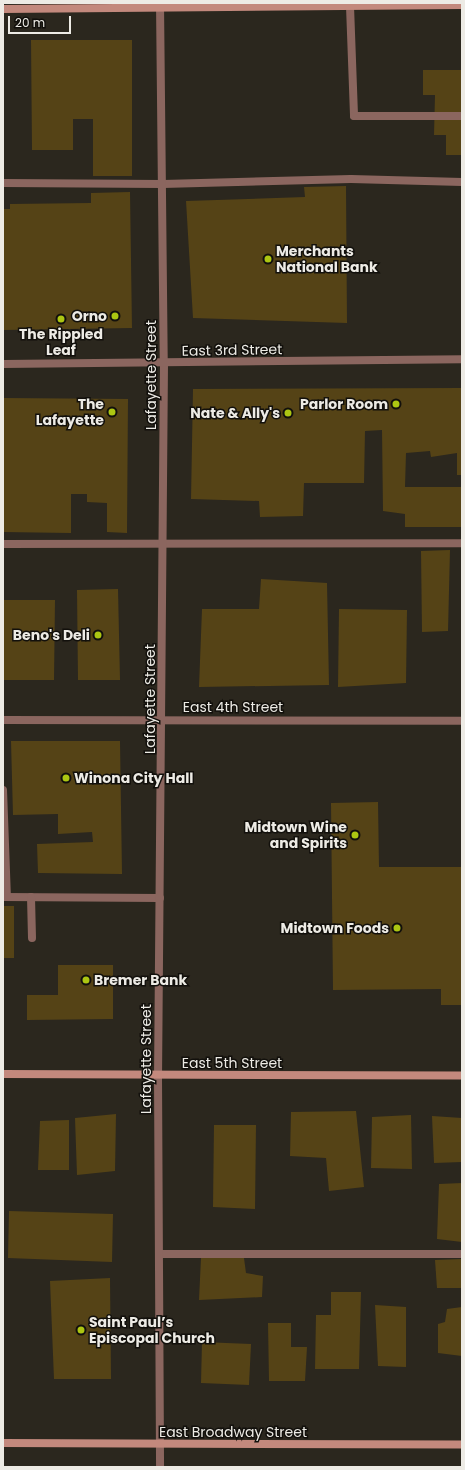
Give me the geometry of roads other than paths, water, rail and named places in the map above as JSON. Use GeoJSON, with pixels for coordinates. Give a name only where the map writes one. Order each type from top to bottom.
{"type":"FeatureCollection","features":[{"type":"Feature","properties":{"kind":"street"},"geometry":{"type":"LineString","coordinates":[[3,9],[160,5],[462,5]]}},
{"type":"Feature","properties":{"kind":"street","name":"Lafayette Street"},"geometry":{"type":"LineString","coordinates":[[160,5],[164,364],[163,720],[158,1076],[160,1467]]}},
{"type":"Feature","properties":{"kind":"street"},"geometry":{"type":"LineString","coordinates":[[350,6],[354,116],[462,116]]}},
{"type":"Feature","properties":{"kind":"street"},"geometry":{"type":"LineString","coordinates":[[3,183],[163,184],[351,179],[462,182]]}},
{"type":"Feature","properties":{"kind":"street","name":"East 3rd Street"},"geometry":{"type":"LineString","coordinates":[[3,364],[164,364],[462,359]]}},
{"type":"Feature","properties":{"kind":"street"},"geometry":{"type":"LineString","coordinates":[[3,544],[164,545],[462,543]]}},
{"type":"Feature","properties":{"kind":"street","name":"East 4th Street"},"geometry":{"type":"LineString","coordinates":[[3,720],[462,721]]}},
{"type":"Feature","properties":{"kind":"street"},"geometry":{"type":"LineString","coordinates":[[3,790],[5,897],[160,898]]}},
{"type":"Feature","properties":{"kind":"street"},"geometry":{"type":"LineString","coordinates":[[31,897],[32,938]]}},
{"type":"Feature","properties":{"kind":"street","name":"East 5th Street"},"geometry":{"type":"LineString","coordinates":[[3,1074],[158,1076],[462,1076]]}},
{"type":"Feature","properties":{"kind":"street"},"geometry":{"type":"LineString","coordinates":[[160,1254],[462,1254]]}},
{"type":"Feature","properties":{"kind":"street","name":"East Broadway Street"},"geometry":{"type":"LineString","coordinates":[[3,1443],[161,1445],[462,1445]]}},
{"type":"Feature","properties":{"kind":"place","name":"Merchants National Bank"},"geometry":{"type":"Point","coordinates":[268,259]}},
{"type":"Feature","properties":{"kind":"place","name":"Orno"},"geometry":{"type":"Point","coordinates":[115,316]}},
{"type":"Feature","properties":{"kind":"place","name":"The Rippled Leaf"},"geometry":{"type":"Point","coordinates":[61,319]}},
{"type":"Feature","properties":{"kind":"place","name":"Parlor Room"},"geometry":{"type":"Point","coordinates":[396,404]}},
{"type":"Feature","properties":{"kind":"place","name":"The Lafayette"},"geometry":{"type":"Point","coordinates":[112,412]}},
{"type":"Feature","properties":{"kind":"place","name":"Nate & Ally's"},"geometry":{"type":"Point","coordinates":[288,413]}},
{"type":"Feature","properties":{"kind":"place","name":"Beno's Deli"},"geometry":{"type":"Point","coordinates":[98,635]}},
{"type":"Feature","properties":{"kind":"place","name":"Winona City Hall"},"geometry":{"type":"Point","coordinates":[66,778]}},
{"type":"Feature","properties":{"kind":"place","name":"Midtown Wine and Spirits"},"geometry":{"type":"Point","coordinates":[355,835]}},
{"type":"Feature","properties":{"kind":"place","name":"Midtown Foods"},"geometry":{"type":"Point","coordinates":[397,928]}},
{"type":"Feature","properties":{"kind":"place","name":"Bremer Bank"},"geometry":{"type":"Point","coordinates":[86,980]}},
{"type":"Feature","properties":{"kind":"place","name":"Saint Paul’s Episcopal Church"},"geometry":{"type":"Point","coordinates":[81,1330]}}]}
